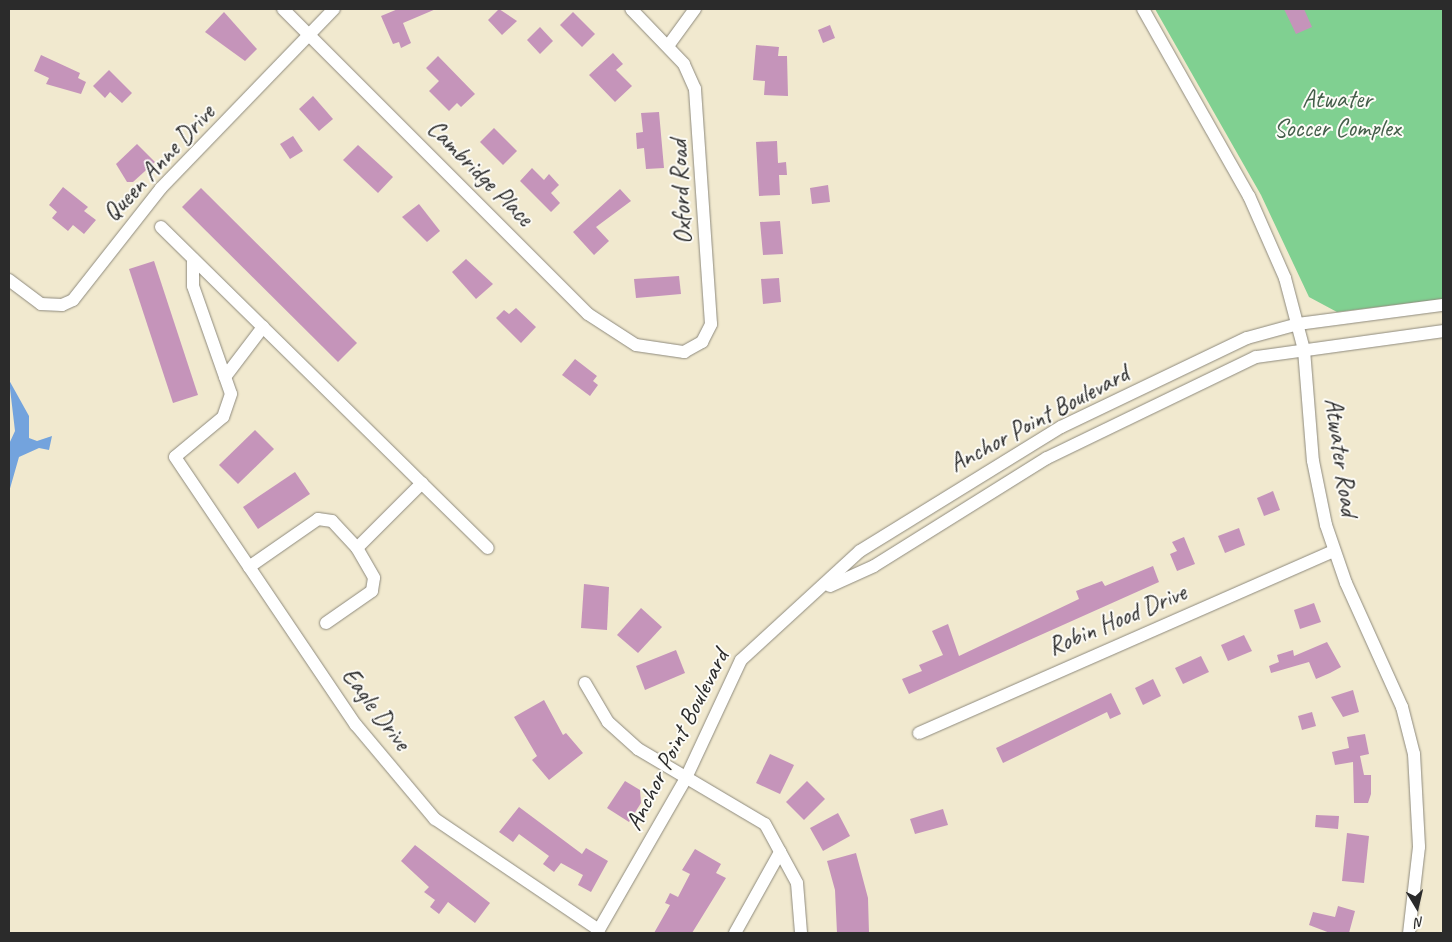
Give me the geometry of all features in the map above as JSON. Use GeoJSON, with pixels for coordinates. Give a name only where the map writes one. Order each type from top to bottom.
{"type":"FeatureCollection","features":[{"type":"Feature","properties":{"kind":"street","name":"Cambridge Place"},"geometry":{"type":"LineString","coordinates":[[283,9],[588,314],[621,338],[659,351]]}},
{"type":"Feature","properties":{"kind":"street","name":"Queen Anne Drive"},"geometry":{"type":"LineString","coordinates":[[9,280],[41,304],[62,305],[74,300],[161,188],[310,36],[334,9]]}},
{"type":"Feature","properties":{"kind":"street","name":"Oxford Road"},"geometry":{"type":"LineString","coordinates":[[631,9],[684,64],[695,89],[711,324],[694,348],[659,351]]}},
{"type":"Feature","properties":{"kind":"street"},"geometry":{"type":"LineString","coordinates":[[668,46],[695,9]]}},
{"type":"Feature","properties":{"kind":"street","name":"Atwater Road"},"geometry":{"type":"LineString","coordinates":[[1143,9],[1270,237],[1298,324],[1304,350],[1313,461],[1334,551],[1402,707],[1414,754],[1419,847],[1408,933]]}},
{"type":"Feature","properties":{"kind":"street"},"geometry":{"type":"LineString","coordinates":[[161,226],[488,548]]}},
{"type":"Feature","properties":{"kind":"street"},"geometry":{"type":"LineString","coordinates":[[194,259],[193,286],[225,377]]}},
{"type":"Feature","properties":{"kind":"street","name":"Anchor Point Boulevard"},"geometry":{"type":"LineString","coordinates":[[598,931],[685,780],[740,660],[782,619],[823,589],[860,551],[1054,431],[1247,338],[1298,324],[1443,306]]}},
{"type":"Feature","properties":{"kind":"street"},"geometry":{"type":"LineString","coordinates":[[225,377],[263,328]]}},
{"type":"Feature","properties":{"kind":"street","name":"Anchor Point Boulevard"},"geometry":{"type":"LineString","coordinates":[[823,589],[874,566],[1076,443],[1256,357],[1443,331]]}},
{"type":"Feature","properties":{"kind":"street","name":"Eagle Drive"},"geometry":{"type":"LineString","coordinates":[[225,377],[231,394],[223,418],[175,457],[249,567],[356,725],[436,820],[598,931]]}},
{"type":"Feature","properties":{"kind":"street"},"geometry":{"type":"LineString","coordinates":[[357,548],[422,483]]}},
{"type":"Feature","properties":{"kind":"street"},"geometry":{"type":"LineString","coordinates":[[249,567],[318,519],[332,521],[357,548],[374,578],[372,591],[326,623]]}},
{"type":"Feature","properties":{"kind":"street","name":"Robin Hood Drive"},"geometry":{"type":"LineString","coordinates":[[919,733],[1334,551]]}},
{"type":"Feature","properties":{"kind":"street"},"geometry":{"type":"LineString","coordinates":[[585,683],[608,722],[685,780],[765,824],[797,883],[801,933]]}},
{"type":"Feature","properties":{"kind":"street"},"geometry":{"type":"LineString","coordinates":[[735,933],[780,852]]}},
{"type":"Feature","properties":{"kind":"green space","name":"Atwater Soccer Complex"},"geometry":{"type":"Polygon","coordinates":[[[1155,9],[1443,9],[1443,299],[1337,312],[1309,297],[1261,195],[1155,9]]]}},
{"type":"Feature","properties":{"kind":"water"},"geometry":{"type":"Polygon","coordinates":[[[9,380],[29,416],[29,438],[37,441],[52,436],[49,450],[39,448],[19,457],[9,492],[9,444],[15,431],[9,380]]]}},
{"type":"Feature","properties":{"kind":"building"},"geometry":{"type":"Polygon","coordinates":[[[398,9],[436,9],[403,23],[411,43],[401,48],[399,42],[393,44],[381,16],[398,9]]]}},
{"type":"Feature","properties":{"kind":"building"},"geometry":{"type":"Polygon","coordinates":[[[499,9],[517,21],[502,35],[488,20],[499,9]]]}},
{"type":"Feature","properties":{"kind":"building"},"geometry":{"type":"Polygon","coordinates":[[[1284,9],[1304,9],[1312,27],[1296,34],[1284,9]]]}},
{"type":"Feature","properties":{"kind":"building"},"geometry":{"type":"Polygon","coordinates":[[[224,12],[257,49],[245,61],[205,32],[224,12]]]}},
{"type":"Feature","properties":{"kind":"building"},"geometry":{"type":"Polygon","coordinates":[[[573,12],[595,34],[582,47],[560,25],[573,12]]]}},
{"type":"Feature","properties":{"kind":"building"},"geometry":{"type":"Polygon","coordinates":[[[830,25],[835,38],[823,43],[818,30],[830,25]]]}},
{"type":"Feature","properties":{"kind":"building"},"geometry":{"type":"Polygon","coordinates":[[[540,27],[553,41],[540,54],[527,40],[540,27]]]}},
{"type":"Feature","properties":{"kind":"building"},"geometry":{"type":"Polygon","coordinates":[[[756,45],[779,47],[778,56],[787,56],[788,96],[764,95],[765,81],[753,80],[756,45]]]}},
{"type":"Feature","properties":{"kind":"building"},"geometry":{"type":"Polygon","coordinates":[[[613,53],[623,64],[616,70],[632,86],[615,102],[589,75],[613,53]]]}},
{"type":"Feature","properties":{"kind":"building"},"geometry":{"type":"Polygon","coordinates":[[[41,55],[80,73],[78,78],[86,82],[81,94],[46,84],[49,78],[34,71],[41,55]]]}},
{"type":"Feature","properties":{"kind":"building"},"geometry":{"type":"Polygon","coordinates":[[[438,56],[475,94],[461,107],[457,103],[449,111],[429,91],[439,81],[426,68],[438,56]]]}},
{"type":"Feature","properties":{"kind":"building"},"geometry":{"type":"Polygon","coordinates":[[[109,70],[132,93],[122,103],[110,92],[105,98],[93,86],[109,70]]]}},
{"type":"Feature","properties":{"kind":"building"},"geometry":{"type":"Polygon","coordinates":[[[313,96],[333,119],[319,131],[299,109],[313,96]]]}},
{"type":"Feature","properties":{"kind":"building"},"geometry":{"type":"Polygon","coordinates":[[[659,112],[664,168],[646,169],[644,148],[637,149],[636,133],[643,132],[641,113],[659,112]]]}},
{"type":"Feature","properties":{"kind":"building"},"geometry":{"type":"Polygon","coordinates":[[[494,128],[517,151],[503,165],[480,142],[494,128]]]}},
{"type":"Feature","properties":{"kind":"building"},"geometry":{"type":"Polygon","coordinates":[[[293,136],[303,151],[290,159],[280,144],[293,136]]]}},
{"type":"Feature","properties":{"kind":"building"},"geometry":{"type":"Polygon","coordinates":[[[777,141],[778,163],[786,162],[787,175],[779,175],[780,195],[759,196],[756,142],[777,141]]]}},
{"type":"Feature","properties":{"kind":"building"},"geometry":{"type":"Polygon","coordinates":[[[137,144],[155,162],[133,182],[127,182],[116,164],[137,144]]]}},
{"type":"Feature","properties":{"kind":"building"},"geometry":{"type":"Polygon","coordinates":[[[358,145],[393,177],[378,193],[343,160],[358,145]]]}},
{"type":"Feature","properties":{"kind":"building"},"geometry":{"type":"Polygon","coordinates":[[[532,168],[544,180],[549,174],[559,185],[551,193],[560,203],[551,212],[520,181],[532,168]]]}},
{"type":"Feature","properties":{"kind":"building"},"geometry":{"type":"Polygon","coordinates":[[[828,185],[830,202],[812,204],[810,188],[828,185]]]}},
{"type":"Feature","properties":{"kind":"building"},"geometry":{"type":"Polygon","coordinates":[[[63,187],[88,207],[84,211],[96,220],[84,234],[73,225],[68,231],[52,218],[57,212],[49,205],[63,187]]]}},
{"type":"Feature","properties":{"kind":"building"},"geometry":{"type":"Polygon","coordinates":[[[201,188],[357,343],[338,362],[182,207],[201,188]]]}},
{"type":"Feature","properties":{"kind":"building"},"geometry":{"type":"Polygon","coordinates":[[[620,189],[631,201],[596,227],[609,241],[594,255],[573,232],[620,189]]]}},
{"type":"Feature","properties":{"kind":"building"},"geometry":{"type":"Polygon","coordinates":[[[419,204],[440,231],[427,242],[402,217],[419,204]]]}},
{"type":"Feature","properties":{"kind":"building"},"geometry":{"type":"Polygon","coordinates":[[[780,221],[783,254],[763,255],[760,222],[780,221]]]}},
{"type":"Feature","properties":{"kind":"building"},"geometry":{"type":"Polygon","coordinates":[[[466,259],[493,284],[476,299],[452,272],[466,259]]]}},
{"type":"Feature","properties":{"kind":"building"},"geometry":{"type":"Polygon","coordinates":[[[154,261],[198,395],[173,403],[129,269],[154,261]]]}},
{"type":"Feature","properties":{"kind":"building"},"geometry":{"type":"Polygon","coordinates":[[[679,276],[681,294],[636,298],[634,279],[679,276]]]}},
{"type":"Feature","properties":{"kind":"building"},"geometry":{"type":"Polygon","coordinates":[[[779,278],[781,302],[763,304],[761,279],[779,278]]]}},
{"type":"Feature","properties":{"kind":"building"},"geometry":{"type":"Polygon","coordinates":[[[516,308],[536,327],[521,343],[496,318],[504,310],[509,314],[516,308]]]}},
{"type":"Feature","properties":{"kind":"building"},"geometry":{"type":"Polygon","coordinates":[[[575,359],[597,376],[593,381],[598,385],[590,396],[562,375],[575,359]]]}},
{"type":"Feature","properties":{"kind":"building"},"geometry":{"type":"Polygon","coordinates":[[[255,430],[274,449],[238,484],[219,465],[255,430]]]}},
{"type":"Feature","properties":{"kind":"building"},"geometry":{"type":"Polygon","coordinates":[[[295,472],[310,494],[258,529],[243,507],[295,472]]]}},
{"type":"Feature","properties":{"kind":"building"},"geometry":{"type":"Polygon","coordinates":[[[1273,491],[1280,510],[1264,516],[1257,498],[1273,491]]]}},
{"type":"Feature","properties":{"kind":"building"},"geometry":{"type":"Polygon","coordinates":[[[1239,528],[1245,545],[1225,553],[1218,536],[1239,528]]]}},
{"type":"Feature","properties":{"kind":"building"},"geometry":{"type":"Polygon","coordinates":[[[1184,537],[1195,564],[1177,571],[1170,554],[1177,551],[1172,542],[1184,537]]]}},
{"type":"Feature","properties":{"kind":"building"},"geometry":{"type":"Polygon","coordinates":[[[1153,566],[1159,582],[909,694],[902,679],[922,671],[919,665],[943,655],[932,631],[948,624],[959,656],[1079,599],[1076,591],[1102,581],[1105,586],[1153,566]]]}},
{"type":"Feature","properties":{"kind":"building"},"geometry":{"type":"Polygon","coordinates":[[[584,584],[609,587],[607,630],[581,628],[584,584]]]}},
{"type":"Feature","properties":{"kind":"building"},"geometry":{"type":"Polygon","coordinates":[[[1314,603],[1321,622],[1300,629],[1294,610],[1314,603]]]}},
{"type":"Feature","properties":{"kind":"building"},"geometry":{"type":"Polygon","coordinates":[[[641,608],[662,627],[638,653],[617,635],[641,608]]]}},
{"type":"Feature","properties":{"kind":"building"},"geometry":{"type":"Polygon","coordinates":[[[1244,635],[1252,651],[1228,661],[1221,645],[1244,635]]]}},
{"type":"Feature","properties":{"kind":"building"},"geometry":{"type":"Polygon","coordinates":[[[1327,642],[1341,667],[1316,679],[1309,662],[1271,673],[1269,666],[1279,662],[1277,655],[1293,650],[1294,656],[1327,642]]]}},
{"type":"Feature","properties":{"kind":"building"},"geometry":{"type":"Polygon","coordinates":[[[676,650],[685,673],[645,690],[636,666],[676,650]]]}},
{"type":"Feature","properties":{"kind":"building"},"geometry":{"type":"Polygon","coordinates":[[[1201,656],[1209,672],[1183,684],[1175,668],[1201,656]]]}},
{"type":"Feature","properties":{"kind":"building"},"geometry":{"type":"Polygon","coordinates":[[[1153,679],[1161,696],[1143,705],[1135,688],[1153,679]]]}},
{"type":"Feature","properties":{"kind":"building"},"geometry":{"type":"Polygon","coordinates":[[[1353,690],[1359,712],[1343,717],[1331,697],[1353,690]]]}},
{"type":"Feature","properties":{"kind":"building"},"geometry":{"type":"Polygon","coordinates":[[[1111,693],[1121,714],[1110,719],[1107,712],[1003,763],[996,748],[1111,693]]]}},
{"type":"Feature","properties":{"kind":"building"},"geometry":{"type":"Polygon","coordinates":[[[544,700],[563,735],[566,733],[583,753],[549,780],[532,760],[537,756],[514,717],[544,700]]]}},
{"type":"Feature","properties":{"kind":"building"},"geometry":{"type":"Polygon","coordinates":[[[1312,712],[1316,726],[1302,730],[1298,716],[1312,712]]]}},
{"type":"Feature","properties":{"kind":"building"},"geometry":{"type":"Polygon","coordinates":[[[1365,734],[1369,754],[1360,756],[1364,775],[1371,775],[1371,794],[1368,803],[1354,803],[1353,762],[1335,765],[1332,752],[1349,748],[1347,737],[1365,734]]]}},
{"type":"Feature","properties":{"kind":"building"},"geometry":{"type":"Polygon","coordinates":[[[770,754],[794,765],[780,794],[756,783],[770,754]]]}},
{"type":"Feature","properties":{"kind":"building"},"geometry":{"type":"Polygon","coordinates":[[[625,781],[640,790],[641,803],[629,822],[607,808],[625,781]]]}},
{"type":"Feature","properties":{"kind":"building"},"geometry":{"type":"Polygon","coordinates":[[[807,781],[825,799],[804,820],[786,802],[807,781]]]}},
{"type":"Feature","properties":{"kind":"building"},"geometry":{"type":"Polygon","coordinates":[[[519,807],[582,854],[586,848],[608,861],[591,892],[578,885],[583,875],[561,863],[554,872],[543,864],[549,856],[519,834],[513,842],[499,832],[519,807]]]}},
{"type":"Feature","properties":{"kind":"building"},"geometry":{"type":"Polygon","coordinates":[[[943,809],[948,825],[915,834],[910,819],[943,809]]]}},
{"type":"Feature","properties":{"kind":"building"},"geometry":{"type":"Polygon","coordinates":[[[838,813],[850,836],[823,851],[810,828],[838,813]]]}},
{"type":"Feature","properties":{"kind":"building"},"geometry":{"type":"Polygon","coordinates":[[[1316,815],[1339,816],[1338,829],[1315,827],[1316,815]]]}},
{"type":"Feature","properties":{"kind":"building"},"geometry":{"type":"Polygon","coordinates":[[[1347,833],[1369,836],[1364,883],[1342,881],[1347,833]]]}},
{"type":"Feature","properties":{"kind":"building"},"geometry":{"type":"Polygon","coordinates":[[[415,845],[490,903],[475,923],[448,902],[439,914],[430,907],[435,900],[424,892],[429,887],[401,861],[415,845]]]}},
{"type":"Feature","properties":{"kind":"building"},"geometry":{"type":"Polygon","coordinates":[[[695,849],[721,864],[716,873],[726,878],[692,933],[654,933],[670,905],[665,903],[670,893],[678,897],[690,874],[682,870],[695,849]]]}},
{"type":"Feature","properties":{"kind":"building"},"geometry":{"type":"Polygon","coordinates":[[[856,853],[868,898],[869,933],[837,933],[835,890],[827,861],[856,853]]]}},
{"type":"Feature","properties":{"kind":"building"},"geometry":{"type":"Polygon","coordinates":[[[1338,906],[1355,911],[1349,933],[1330,933],[1309,925],[1313,912],[1335,917],[1338,906]]]}}]}
